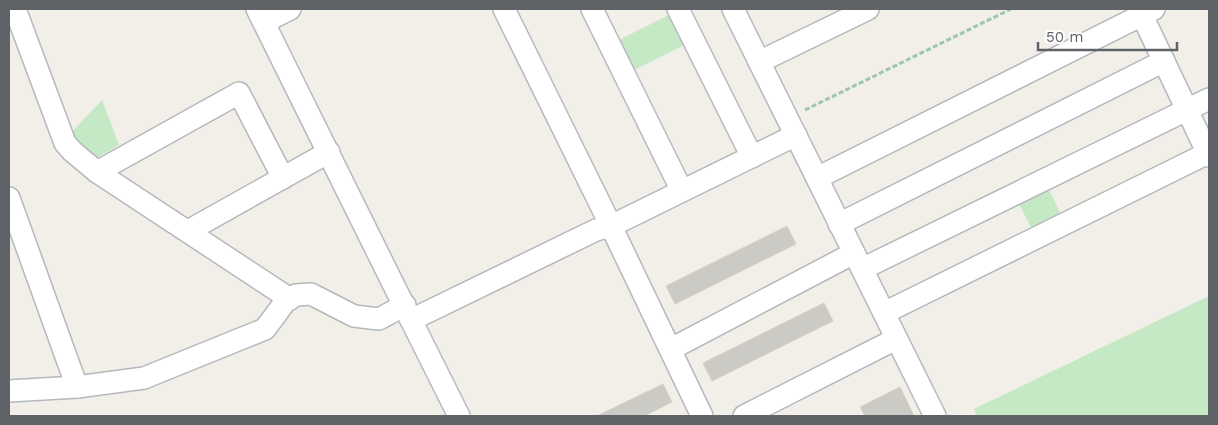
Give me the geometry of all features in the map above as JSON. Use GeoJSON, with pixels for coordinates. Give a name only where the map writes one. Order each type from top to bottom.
{"type":"FeatureCollection","features":[{"type":"Feature","properties":{"kind":"street"},"geometry":{"type":"LineString","coordinates":[[15,9],[65,143],[72,151],[97,172],[290,299]]}},
{"type":"Feature","properties":{"kind":"street"},"geometry":{"type":"LineString","coordinates":[[290,9],[261,15],[459,416]]}},
{"type":"Feature","properties":{"kind":"street"},"geometry":{"type":"LineString","coordinates":[[504,9],[702,416]]}},
{"type":"Feature","properties":{"kind":"street"},"geometry":{"type":"LineString","coordinates":[[592,9],[682,191]]}},
{"type":"Feature","properties":{"kind":"street"},"geometry":{"type":"LineString","coordinates":[[678,9],[752,157]]}},
{"type":"Feature","properties":{"kind":"street"},"geometry":{"type":"LineString","coordinates":[[733,9],[935,416]]}},
{"type":"Feature","properties":{"kind":"street"},"geometry":{"type":"LineString","coordinates":[[759,62],[868,9]]}},
{"type":"Feature","properties":{"kind":"street"},"geometry":{"type":"LineString","coordinates":[[817,178],[1145,11],[1164,61],[1208,154],[884,314]]}},
{"type":"Feature","properties":{"kind":"street"},"geometry":{"type":"LineString","coordinates":[[839,224],[1164,61]]}},
{"type":"Feature","properties":{"kind":"street"},"geometry":{"type":"LineString","coordinates":[[97,172],[240,93],[283,178]]}},
{"type":"Feature","properties":{"kind":"street"},"geometry":{"type":"LineString","coordinates":[[670,349],[1209,98]]}},
{"type":"Feature","properties":{"kind":"street"},"geometry":{"type":"LineString","coordinates":[[9,391],[77,387],[144,378],[265,329],[285,302],[296,296],[311,294],[354,316],[379,319],[408,313],[596,230],[611,226],[752,157],[791,127]]}},
{"type":"Feature","properties":{"kind":"street"},"geometry":{"type":"LineString","coordinates":[[188,231],[329,152]]}},
{"type":"Feature","properties":{"kind":"street"},"geometry":{"type":"LineString","coordinates":[[9,198],[77,387]]}},
{"type":"Feature","properties":{"kind":"street"},"geometry":{"type":"LineString","coordinates":[[757,413],[896,340]]}},
{"type":"Feature","properties":{"kind":"path"},"geometry":{"type":"LineString","coordinates":[[791,127],[1011,9]]}},
{"type":"Feature","properties":{"kind":"green space"},"geometry":{"type":"Polygon","coordinates":[[[671,14],[686,44],[630,72],[615,42],[671,14]]]}},
{"type":"Feature","properties":{"kind":"green space"},"geometry":{"type":"Polygon","coordinates":[[[102,100],[119,145],[92,160],[66,138],[102,100]]]}},
{"type":"Feature","properties":{"kind":"green space"},"geometry":{"type":"Polygon","coordinates":[[[1046,184],[1061,214],[1032,229],[1017,200],[1046,184]]]}},
{"type":"Feature","properties":{"kind":"green space"},"geometry":{"type":"Polygon","coordinates":[[[1209,296],[1209,416],[977,416],[974,409],[1209,296]]]}},
{"type":"Feature","properties":{"kind":"building"},"geometry":{"type":"Polygon","coordinates":[[[787,226],[796,244],[675,304],[666,286],[787,226]]]}},
{"type":"Feature","properties":{"kind":"building"},"geometry":{"type":"Polygon","coordinates":[[[824,303],[833,321],[712,381],[703,363],[824,303]]]}},
{"type":"Feature","properties":{"kind":"building"},"geometry":{"type":"Polygon","coordinates":[[[663,384],[672,402],[644,416],[597,416],[663,384]]]}},
{"type":"Feature","properties":{"kind":"building"},"geometry":{"type":"Polygon","coordinates":[[[900,387],[914,416],[865,416],[860,407],[900,387]]]}}]}
